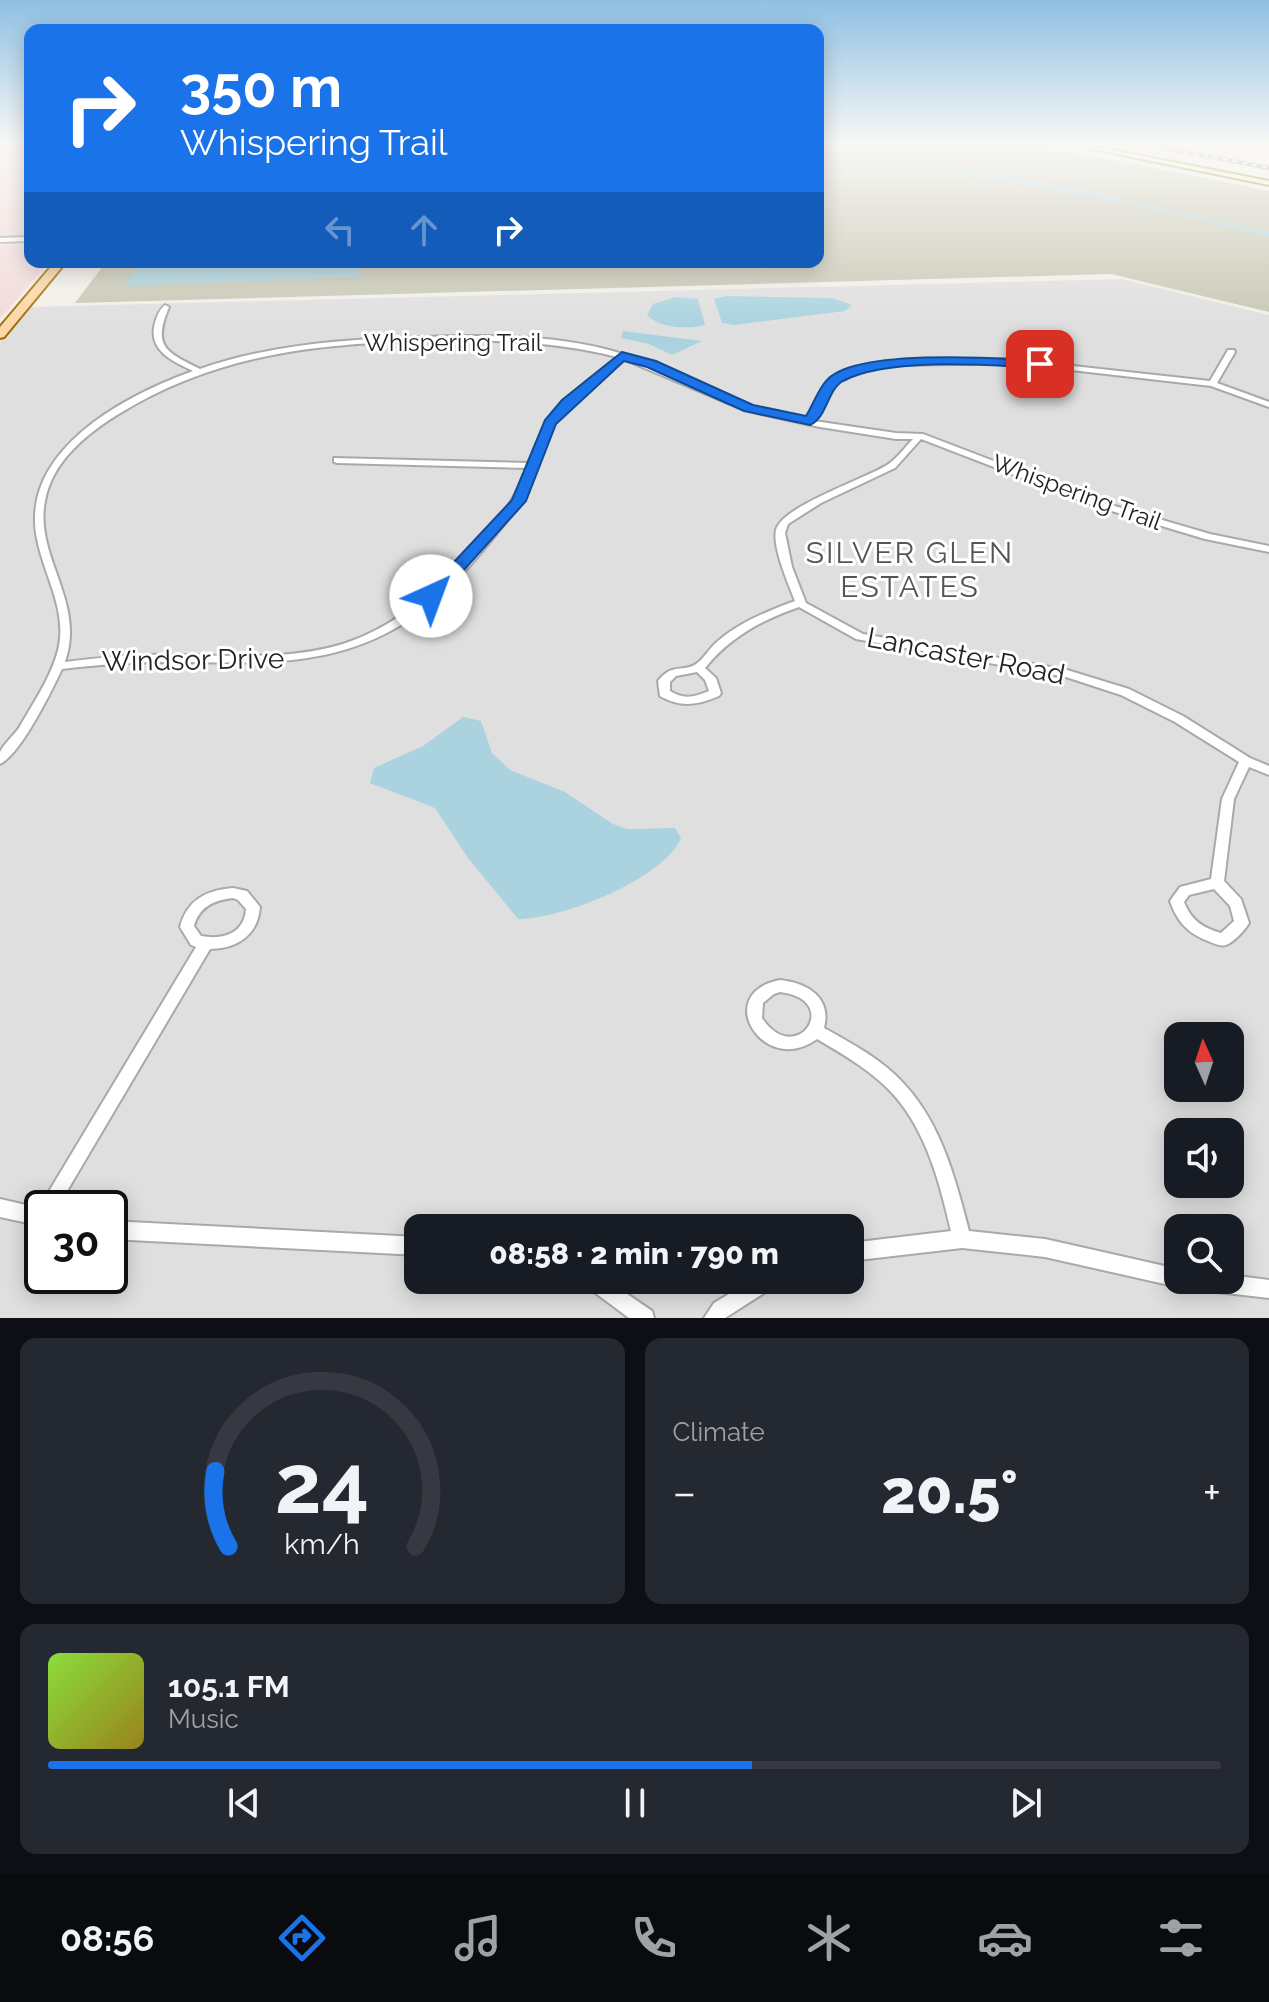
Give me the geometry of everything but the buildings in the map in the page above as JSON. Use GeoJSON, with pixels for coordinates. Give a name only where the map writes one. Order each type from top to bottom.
{"type":"FeatureCollection","features":[{"type":"Feature","properties":{"kind":"main road"},"geometry":{"type":"LineString","coordinates":[[0,334],[56,268]]}},
{"type":"Feature","properties":{"kind":"street"},"geometry":{"type":"LineString","coordinates":[[0,242],[24,241]]}},
{"type":"Feature","properties":{"kind":"street"},"geometry":{"type":"LineString","coordinates":[[165,307],[155,329],[157,341],[168,355],[198,371]]}},
{"type":"Feature","properties":{"kind":"street","name":"Whispering Trail"},"geometry":{"type":"LineString","coordinates":[[0,760],[12,749],[59,666],[65,641],[64,619],[39,533],[37,512],[50,474],[69,449],[94,427],[142,396],[198,371],[284,349],[405,339],[513,338],[577,345],[651,364],[749,408],[896,436],[920,436],[1098,504],[1205,537],[1269,549]]}},
{"type":"Feature","properties":{"kind":"street"},"geometry":{"type":"LineString","coordinates":[[1212,384],[1231,352]]}},
{"type":"Feature","properties":{"kind":"street","name":"Windsor Drive"},"geometry":{"type":"LineString","coordinates":[[59,666],[144,658],[280,660],[341,648],[393,625],[431,596],[519,501],[550,423],[567,403],[622,356]]}},
{"type":"Feature","properties":{"kind":"street"},"geometry":{"type":"LineString","coordinates":[[810,421],[833,381],[848,372],[892,363],[1010,361],[1212,384],[1269,405]]}},
{"type":"Feature","properties":{"kind":"street"},"geometry":{"type":"LineString","coordinates":[[699,668],[721,644],[745,626],[801,603],[787,567],[780,533],[784,523],[818,501],[892,466],[920,436]]}},
{"type":"Feature","properties":{"kind":"street"},"geometry":{"type":"LineString","coordinates":[[337,460],[534,466]]}},
{"type":"Feature","properties":{"kind":"street","name":"Lancaster Road"},"geometry":{"type":"LineString","coordinates":[[801,603],[860,637],[1067,674],[1125,692],[1269,771]]}},
{"type":"Feature","properties":{"kind":"street"},"geometry":{"type":"LineString","coordinates":[[1217,883],[1228,799],[1246,761]]}},
{"type":"Feature","properties":{"kind":"street"},"geometry":{"type":"LineString","coordinates":[[1217,883],[1236,903],[1242,923],[1223,940],[1196,932],[1183,920],[1177,901],[1185,891],[1217,883]]}},
{"type":"Feature","properties":{"kind":"street"},"geometry":{"type":"LineString","coordinates":[[223,893],[249,900],[253,914],[245,931],[226,942],[205,944],[196,941],[187,927],[194,909],[223,893]]}},
{"type":"Feature","properties":{"kind":"street"},"geometry":{"type":"LineString","coordinates":[[58,1190],[205,944]]}},
{"type":"Feature","properties":{"kind":"street"},"geometry":{"type":"LineString","coordinates":[[780,986],[801,990],[810,996],[820,1013],[816,1031],[799,1043],[788,1044],[766,1036],[754,1019],[756,1000],[770,988],[780,986]]}},
{"type":"Feature","properties":{"kind":"street"},"geometry":{"type":"LineString","coordinates":[[816,1031],[886,1077],[916,1115],[945,1170],[962,1239]]}},
{"type":"Feature","properties":{"kind":"street"},"geometry":{"type":"LineString","coordinates":[[0,1208],[24,1213]]}},
{"type":"Feature","properties":{"kind":"street"},"geometry":{"type":"LineString","coordinates":[[128,1231],[404,1245]]}},
{"type":"Feature","properties":{"kind":"street"},"geometry":{"type":"LineString","coordinates":[[864,1250],[962,1239],[1045,1248],[1164,1275]]}},
{"type":"Feature","properties":{"kind":"street"},"geometry":{"type":"LineString","coordinates":[[1244,1286],[1269,1289]]}},
{"type":"Feature","properties":{"kind":"street"},"geometry":{"type":"LineString","coordinates":[[612,1294],[645,1318]]}},
{"type":"Feature","properties":{"kind":"street"},"geometry":{"type":"LineString","coordinates":[[713,1318],[720,1309],[745,1294]]}},
{"type":"Feature","properties":{"kind":"shaded area"},"geometry":{"type":"Polygon","coordinates":[[[0,206],[24,206],[24,237],[0,238],[0,206]]]}},
{"type":"Feature","properties":{"kind":"shaded area"},"geometry":{"type":"Polygon","coordinates":[[[824,206],[1269,206],[1269,312],[1111,274],[75,303],[101,268],[824,268],[824,206]]]}},
{"type":"Feature","properties":{"kind":"shaded area"},"geometry":{"type":"Polygon","coordinates":[[[24,244],[24,268],[44,268],[0,319],[0,245],[24,244]]]}},
{"type":"Feature","properties":{"kind":"shaded area"},"geometry":{"type":"Polygon","coordinates":[[[1122,279],[1269,315],[1269,1318],[0,1318],[0,342],[29,307],[1122,279]]]}},
{"type":"Feature","properties":{"kind":"water"},"geometry":{"type":"Polygon","coordinates":[[[1138,206],[1269,232],[1269,236],[1138,206]]]}},
{"type":"Feature","properties":{"kind":"water"},"geometry":{"type":"Polygon","coordinates":[[[135,268],[360,268],[359,277],[124,286],[135,268]]]}},
{"type":"Feature","properties":{"kind":"water"},"geometry":{"type":"Polygon","coordinates":[[[726,296],[832,298],[852,305],[845,311],[734,325],[722,323],[714,299],[726,296]]]}},
{"type":"Feature","properties":{"kind":"water"},"geometry":{"type":"Polygon","coordinates":[[[676,297],[698,299],[705,325],[674,327],[659,323],[647,315],[653,304],[676,297]]]}},
{"type":"Feature","properties":{"kind":"water"},"geometry":{"type":"Polygon","coordinates":[[[623,331],[702,341],[672,355],[649,344],[621,338],[623,331]]]}},
{"type":"Feature","properties":{"kind":"water"},"geometry":{"type":"Polygon","coordinates":[[[463,717],[481,721],[492,753],[510,770],[565,792],[613,824],[627,829],[675,828],[681,838],[655,868],[610,894],[560,912],[518,919],[468,858],[435,808],[370,783],[374,768],[423,746],[463,717]]]}},
{"type":"Feature","properties":{"kind":"district","name":"SILVER GLEN ESTATES"},"geometry":{"type":"Point","coordinates":[910,569]}},
{"type":"Feature","properties":{"kind":"route"},"geometry":{"type":"LineString","coordinates":[[431,596],[519,501],[550,423],[567,403],[622,356],[651,364],[749,408],[810,421],[833,381],[848,372],[866,367],[974,360],[1040,364]]}}]}
